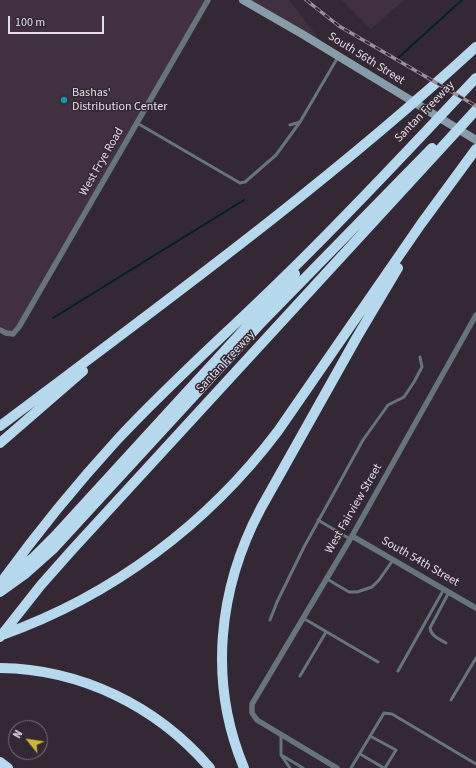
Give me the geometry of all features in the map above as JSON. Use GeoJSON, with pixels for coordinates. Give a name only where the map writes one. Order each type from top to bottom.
{"type":"FeatureCollection","features":[{"type":"Feature","properties":{"kind":"highway"},"geometry":{"type":"LineString","coordinates":[[0,426],[282,213],[390,123],[476,47]]}},
{"type":"Feature","properties":{"kind":"highway","name":"Santan Freeway"},"geometry":{"type":"LineString","coordinates":[[0,583],[85,476],[116,441],[165,391],[283,278],[474,80]]}},
{"type":"Feature","properties":{"kind":"highway","name":"Santan Freeway"},"geometry":{"type":"LineString","coordinates":[[0,636],[41,585],[72,550],[429,155],[476,109]]}},
{"type":"Feature","properties":{"kind":"highway"},"geometry":{"type":"LineString","coordinates":[[0,636],[60,610],[110,584],[163,547],[204,513],[240,476],[271,440],[289,416],[422,224],[476,149]]}},
{"type":"Feature","properties":{"kind":"highway"},"geometry":{"type":"LineString","coordinates":[[0,583],[50,546],[259,325],[429,155]]}},
{"type":"Feature","properties":{"kind":"highway"},"geometry":{"type":"LineString","coordinates":[[0,592],[25,574],[289,282],[357,203]]}},
{"type":"Feature","properties":{"kind":"highway"},"geometry":{"type":"LineString","coordinates":[[244,768],[237,750],[230,722],[224,693],[222,665],[226,611],[236,565],[261,508],[354,343],[390,283],[422,224]]}},
{"type":"Feature","properties":{"kind":"highway"},"geometry":{"type":"LineString","coordinates":[[0,443],[90,365],[122,334]]}},
{"type":"Feature","properties":{"kind":"highway"},"geometry":{"type":"LineString","coordinates":[[0,668],[31,670],[88,683],[131,703],[174,732],[210,768]]}},
{"type":"Feature","properties":{"kind":"highway"},"geometry":{"type":"LineString","coordinates":[[0,762],[8,768]]}},
{"type":"Feature","properties":{"kind":"main road","name":"South 56th Street"},"geometry":{"type":"LineString","coordinates":[[243,0],[476,140]]}},
{"type":"Feature","properties":{"kind":"street","name":"West Frye Road"},"geometry":{"type":"LineString","coordinates":[[0,330],[13,334],[19,327],[208,0]]}},
{"type":"Feature","properties":{"kind":"street","name":"West Fairview Street"},"geometry":{"type":"LineString","coordinates":[[281,734],[257,720],[252,713],[252,704],[351,537],[476,315]]}},
{"type":"Feature","properties":{"kind":"street","name":"South 54th Street"},"geometry":{"type":"LineString","coordinates":[[351,537],[476,608]]}},
{"type":"Feature","properties":{"kind":"street"},"geometry":{"type":"LineString","coordinates":[[281,734],[337,768]]}},
{"type":"Feature","properties":{"kind":"lane"},"geometry":{"type":"LineString","coordinates":[[137,123],[240,183],[245,182],[276,155],[300,122],[338,56]]}},
{"type":"Feature","properties":{"kind":"lane"},"geometry":{"type":"LineString","coordinates":[[290,124],[300,122]]}},
{"type":"Feature","properties":{"kind":"lane"},"geometry":{"type":"LineString","coordinates":[[270,620],[277,602],[318,520],[363,440],[388,405],[404,397],[422,367],[420,357]]}},
{"type":"Feature","properties":{"kind":"lane"},"geometry":{"type":"LineString","coordinates":[[318,520],[351,537]]}},
{"type":"Feature","properties":{"kind":"lane"},"geometry":{"type":"LineString","coordinates":[[326,579],[349,592],[357,592],[372,587],[380,580],[393,560]]}},
{"type":"Feature","properties":{"kind":"lane"},"geometry":{"type":"LineString","coordinates":[[446,591],[430,628],[430,632],[433,635],[446,643]]}},
{"type":"Feature","properties":{"kind":"lane"},"geometry":{"type":"LineString","coordinates":[[398,671],[446,591]]}},
{"type":"Feature","properties":{"kind":"lane"},"geometry":{"type":"LineString","coordinates":[[303,618],[378,662]]}},
{"type":"Feature","properties":{"kind":"lane"},"geometry":{"type":"LineString","coordinates":[[300,676],[326,632]]}},
{"type":"Feature","properties":{"kind":"lane"},"geometry":{"type":"LineString","coordinates":[[451,700],[476,658]]}},
{"type":"Feature","properties":{"kind":"lane"},"geometry":{"type":"LineString","coordinates":[[351,768],[384,713],[392,714],[476,764]]}},
{"type":"Feature","properties":{"kind":"lane"},"geometry":{"type":"LineString","coordinates":[[281,734],[282,755],[290,768]]}},
{"type":"Feature","properties":{"kind":"lane"},"geometry":{"type":"LineString","coordinates":[[360,754],[384,768],[396,750],[370,736]]}},
{"type":"Feature","properties":{"kind":"lane"},"geometry":{"type":"LineString","coordinates":[[282,755],[303,768]]}},
{"type":"Feature","properties":{"kind":"shaded area","name":"Bashas' Distribution Center"},"geometry":{"type":"Polygon","coordinates":[[[0,0],[208,0],[13,334],[0,330],[0,0]]]}},
{"type":"Feature","properties":{"kind":"shaded area"},"geometry":{"type":"Polygon","coordinates":[[[243,0],[289,0],[325,47],[243,0]]]}},
{"type":"Feature","properties":{"kind":"shaded area"},"geometry":{"type":"Polygon","coordinates":[[[342,0],[404,0],[371,29],[342,0]]]}},
{"type":"Feature","properties":{"kind":"waterway"},"geometry":{"type":"LineString","coordinates":[[398,58],[462,0]]}},
{"type":"Feature","properties":{"kind":"waterway"},"geometry":{"type":"LineString","coordinates":[[53,318],[244,200]]}},
{"type":"Feature","properties":{"kind":"railway"},"geometry":{"type":"LineString","coordinates":[[306,0],[339,26],[476,106]]}},
{"type":"Feature","properties":{"kind":"place","name":"Bashas' Distribution Center"},"geometry":{"type":"Point","coordinates":[64,100]}}]}
